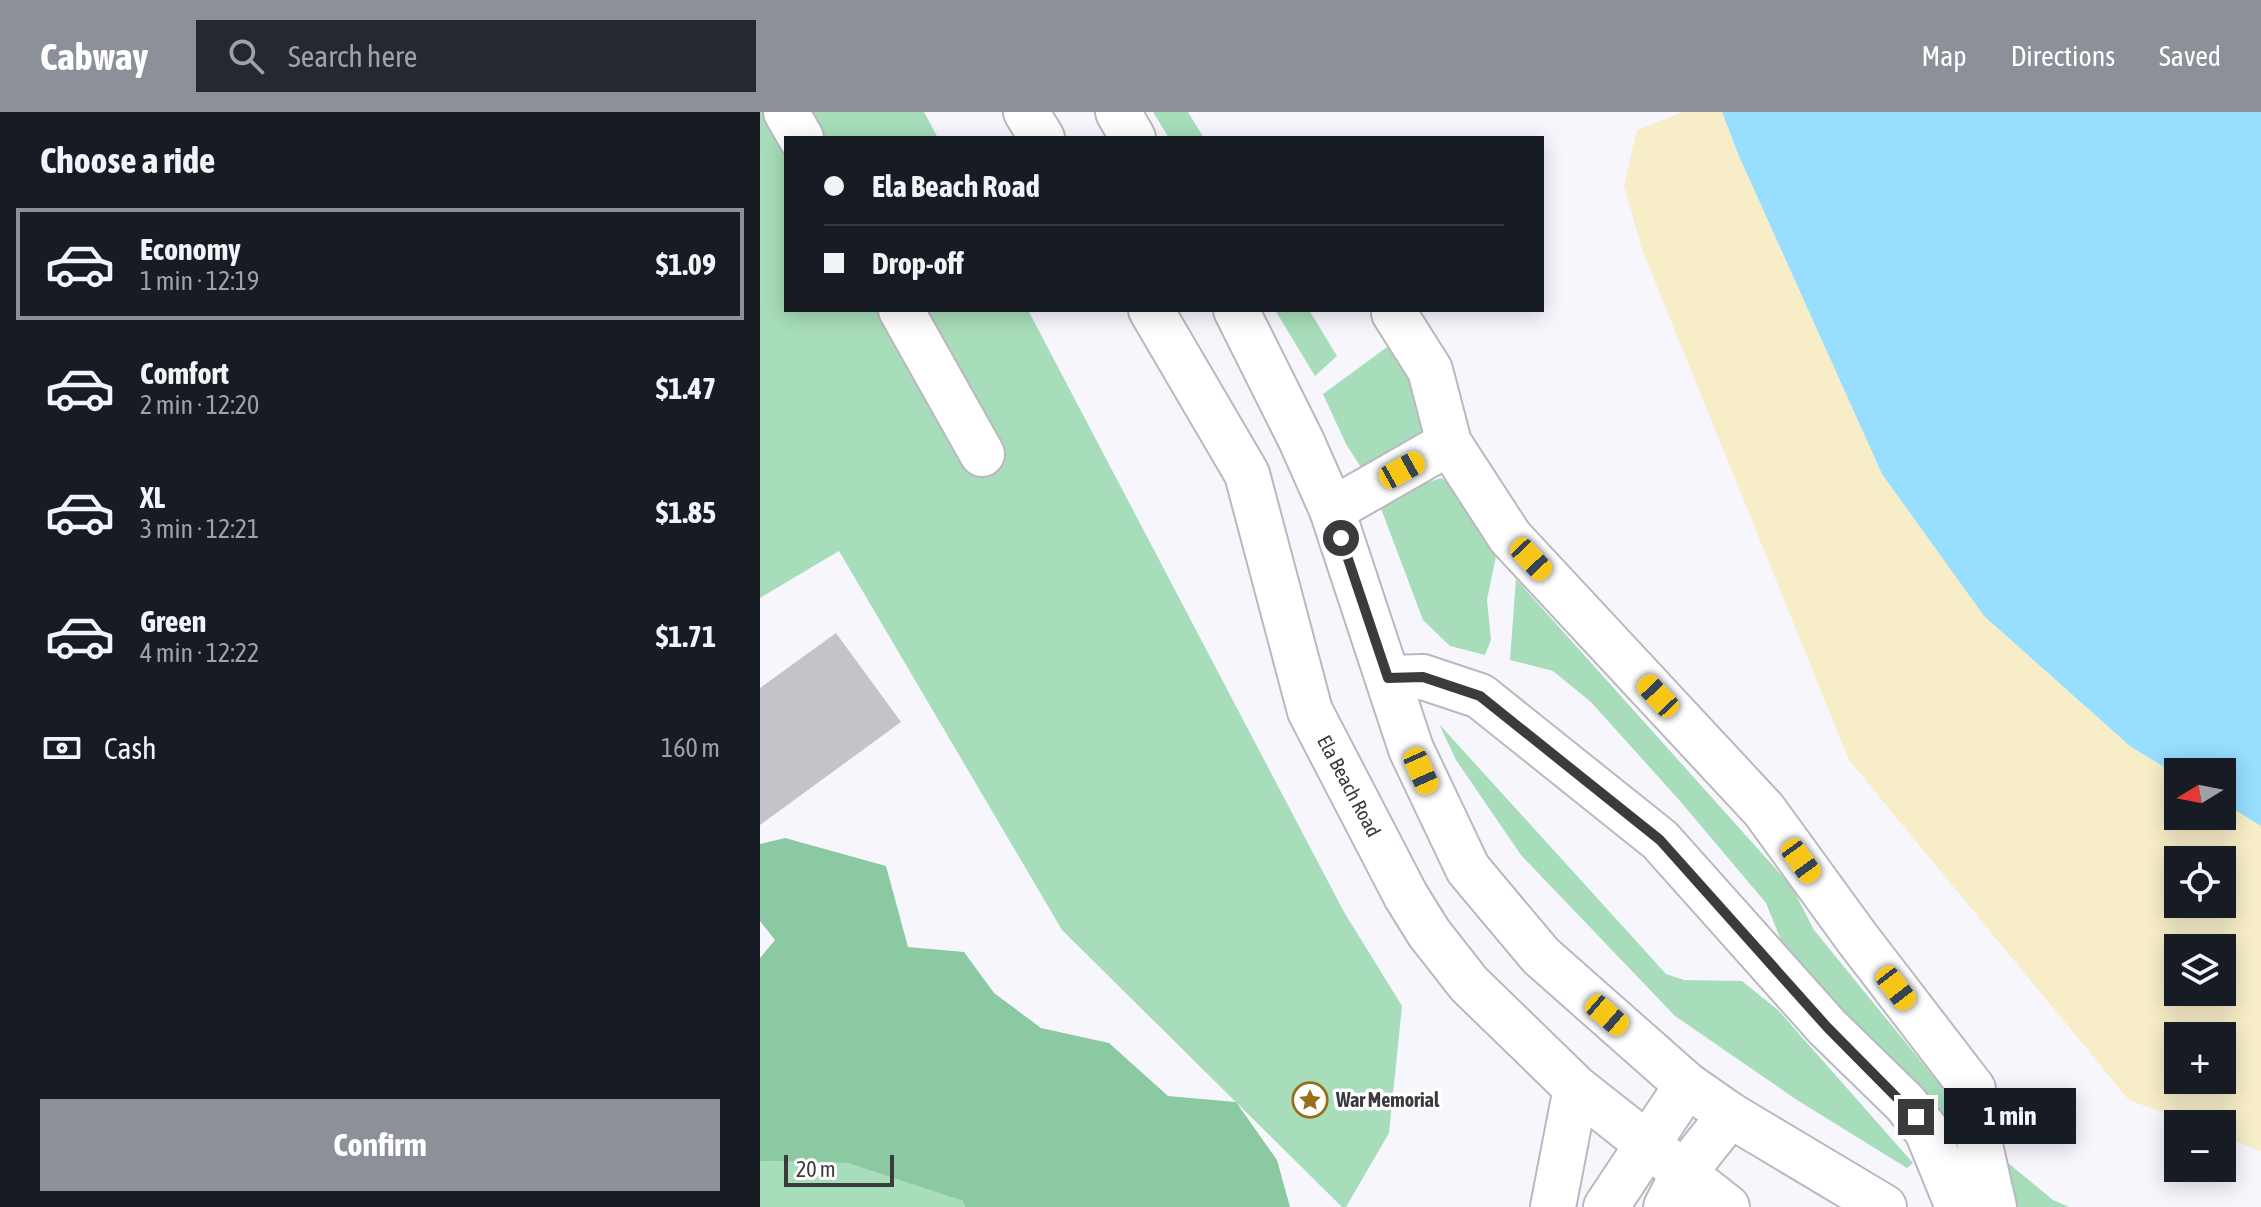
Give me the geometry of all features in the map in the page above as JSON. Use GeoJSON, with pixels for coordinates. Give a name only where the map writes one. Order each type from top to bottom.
{"type":"FeatureCollection","features":[{"type":"Feature","properties":{"kind":"main road"},"geometry":{"type":"LineString","coordinates":[[786,112],[800,136]]}},
{"type":"Feature","properties":{"kind":"main road"},"geometry":{"type":"LineString","coordinates":[[1026,112],[1041,136]]}},
{"type":"Feature","properties":{"kind":"main road"},"geometry":{"type":"LineString","coordinates":[[1118,112],[1132,136]]}},
{"type":"Feature","properties":{"kind":"main road"},"geometry":{"type":"LineString","coordinates":[[902,312],[982,454]]}},
{"type":"Feature","properties":{"kind":"main road","name":"Ela Beach Road"},"geometry":{"type":"LineString","coordinates":[[1152,312],[1247,474],[1310,711],[1406,896],[1429,933],[1469,984],[1576,1088],[1647,1145],[1674,1191],[1727,1207]]}},
{"type":"Feature","properties":{"kind":"main road"},"geometry":{"type":"LineString","coordinates":[[1237,312],[1332,510],[1411,749],[1468,869],[1541,956],[1687,1085],[1730,1115],[1884,1207]]}},
{"type":"Feature","properties":{"kind":"main road"},"geometry":{"type":"LineString","coordinates":[[1394,313],[1430,370],[1449,443],[1510,537],[1764,810],[1973,1089],[1979,1141],[1994,1207]]}},
{"type":"Feature","properties":{"kind":"main road"},"geometry":{"type":"LineString","coordinates":[[1332,510],[1449,443]]}},
{"type":"Feature","properties":{"kind":"main road"},"geometry":{"type":"LineString","coordinates":[[1388,678],[1423,677],[1480,696],[1660,840],[1827,1027],[1905,1103],[1927,1131],[1958,1207]]}},
{"type":"Feature","properties":{"kind":"main road"},"geometry":{"type":"LineString","coordinates":[[1606,1207],[1687,1085]]}},
{"type":"Feature","properties":{"kind":"main road"},"geometry":{"type":"LineString","coordinates":[[1553,1207],[1576,1088]]}},
{"type":"Feature","properties":{"kind":"main road"},"geometry":{"type":"LineString","coordinates":[[1674,1191],[1730,1115]]}},
{"type":"Feature","properties":{"kind":"green space"},"geometry":{"type":"Polygon","coordinates":[[[760,112],[924,112],[937,136],[784,136],[784,312],[1029,312],[1344,912],[1402,1006],[1389,1133],[1346,1207],[1342,1207],[1062,930],[839,551],[760,598],[760,112]]]}},
{"type":"Feature","properties":{"kind":"green space"},"geometry":{"type":"Polygon","coordinates":[[[1153,112],[1188,112],[1203,136],[1168,136],[1153,112]]]}},
{"type":"Feature","properties":{"kind":"green space"},"geometry":{"type":"Polygon","coordinates":[[[1276,312],[1310,312],[1337,356],[1315,376],[1276,312]]]}},
{"type":"Feature","properties":{"kind":"green space"},"geometry":{"type":"Polygon","coordinates":[[[1394,342],[1418,389],[1424,415],[1423,427],[1418,437],[1401,449],[1362,469],[1346,444],[1323,394],[1394,342]]]}},
{"type":"Feature","properties":{"kind":"green space"},"geometry":{"type":"Polygon","coordinates":[[[1441,478],[1457,487],[1496,556],[1487,600],[1491,640],[1485,655],[1450,646],[1423,620],[1380,506],[1401,491],[1441,478]]]}},
{"type":"Feature","properties":{"kind":"green space"},"geometry":{"type":"Polygon","coordinates":[[[1516,579],[1792,887],[1814,930],[1955,1103],[1963,1130],[1957,1148],[1787,955],[1766,903],[1591,702],[1553,671],[1510,660],[1516,579]]]}},
{"type":"Feature","properties":{"kind":"green space"},"geometry":{"type":"Polygon","coordinates":[[[1439,724],[1666,974],[1684,980],[1742,981],[1778,1010],[1913,1163],[1907,1168],[1797,1100],[1675,1016],[1521,855],[1456,760],[1439,724]]]}},
{"type":"Feature","properties":{"kind":"green space"},"geometry":{"type":"Polygon","coordinates":[[[785,838],[886,866],[908,947],[964,952],[994,993],[1041,1028],[1109,1043],[1168,1096],[1236,1102],[1277,1160],[1290,1207],[965,1207],[963,1201],[847,1163],[760,1161],[760,958],[775,940],[760,921],[760,844],[785,838]]]}},
{"type":"Feature","properties":{"kind":"green space"},"geometry":{"type":"Polygon","coordinates":[[[2002,1158],[2053,1200],[2069,1207],[2017,1207],[1996,1185],[2002,1158]]]}},
{"type":"Feature","properties":{"kind":"green space"},"geometry":{"type":"Polygon","coordinates":[[[760,1161],[847,1163],[963,1201],[965,1207],[760,1207],[760,1161]]]}},
{"type":"Feature","properties":{"kind":"sand"},"geometry":{"type":"Polygon","coordinates":[[[1683,112],[1722,112],[1882,474],[1984,616],[2131,747],[2164,767],[2164,830],[2236,830],[2236,811],[2261,826],[2261,1151],[2236,1141],[2236,1110],[2164,1110],[2164,1114],[2129,1100],[1849,760],[1641,247],[1624,185],[1637,130],[1683,112]]]}},
{"type":"Feature","properties":{"kind":"water"},"geometry":{"type":"Polygon","coordinates":[[[1722,112],[2261,112],[2261,826],[2236,811],[2236,758],[2164,758],[2164,767],[2131,747],[1984,616],[1882,474],[1722,112]]]}},
{"type":"Feature","properties":{"kind":"building"},"geometry":{"type":"Polygon","coordinates":[[[836,633],[901,722],[760,825],[760,688],[836,633]]]}},
{"type":"Feature","properties":{"kind":"place","name":"War Memorial"},"geometry":{"type":"Point","coordinates":[1310,1100]}},
{"type":"Feature","properties":{"kind":"route"},"geometry":{"type":"LineString","coordinates":[[1341,538],[1388,678],[1423,677],[1480,696],[1660,840],[1827,1027],[1916,1117]]}}]}
